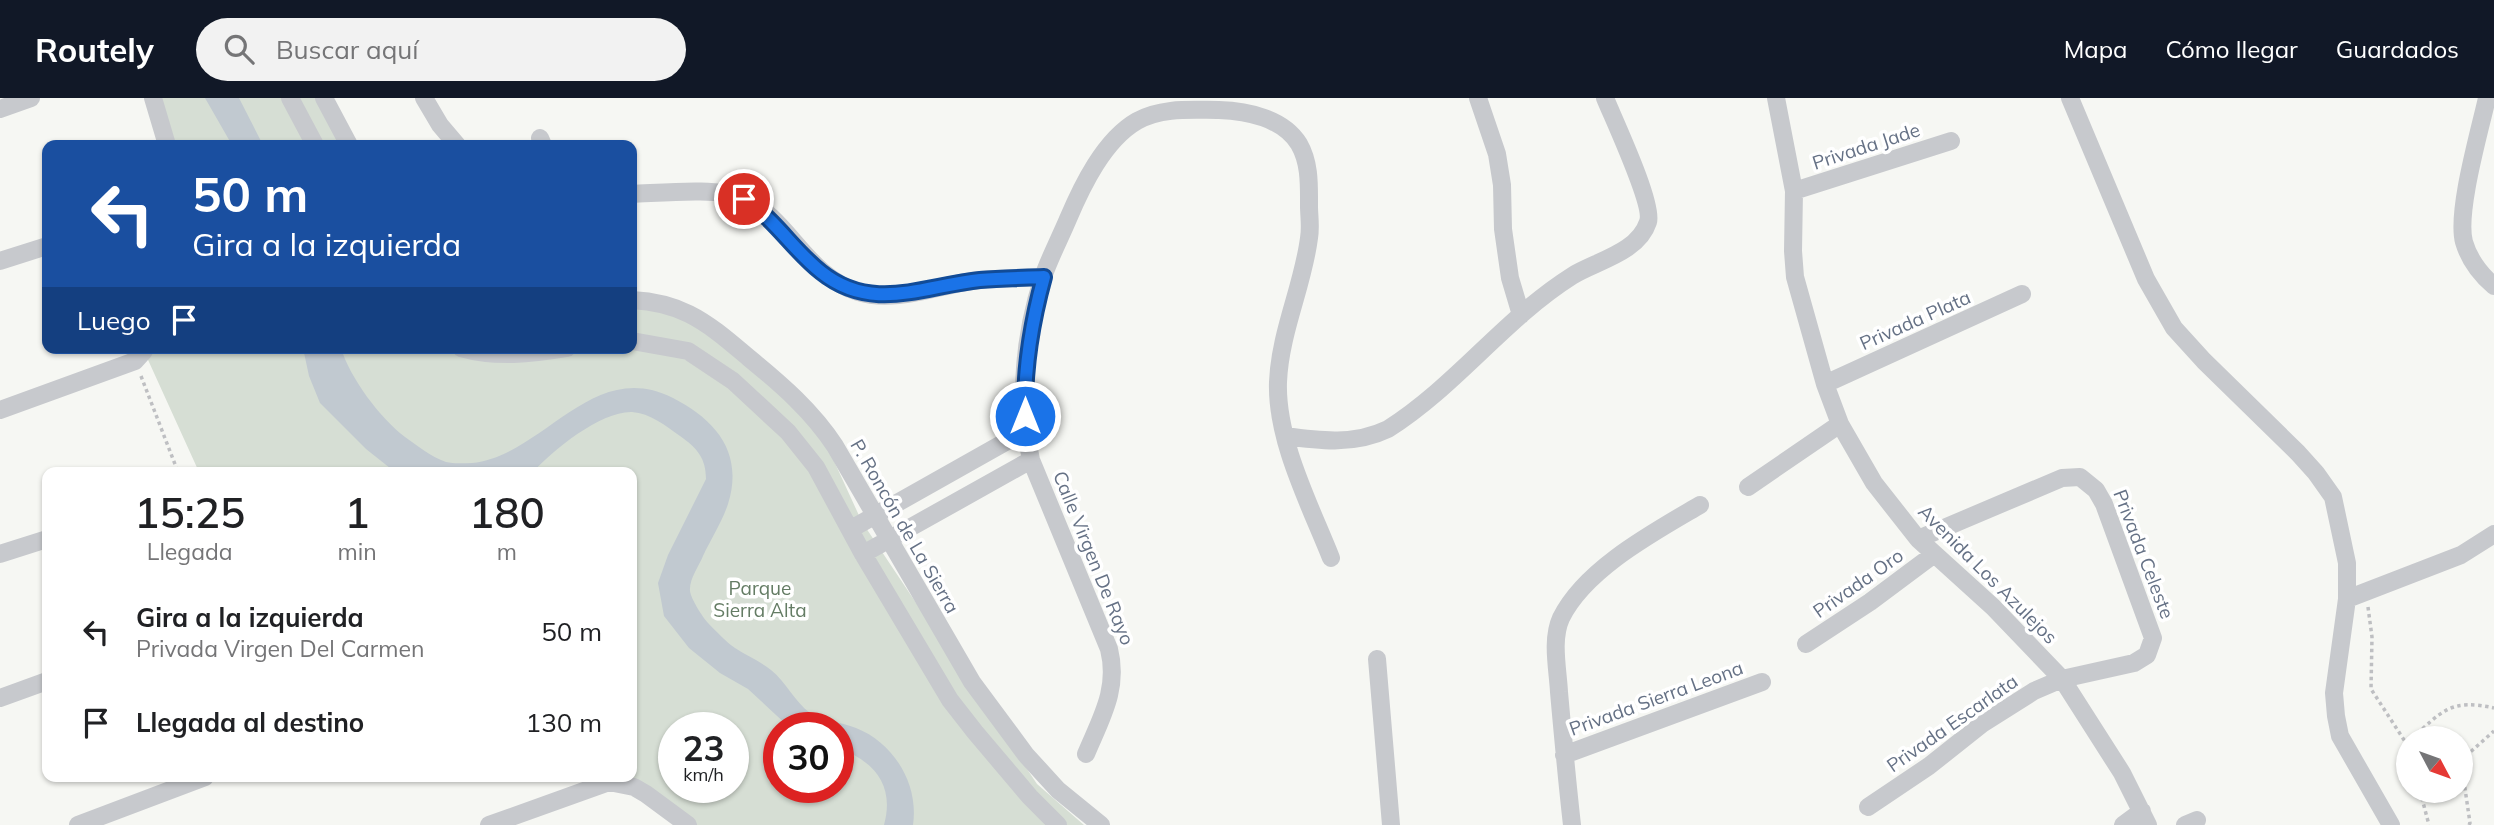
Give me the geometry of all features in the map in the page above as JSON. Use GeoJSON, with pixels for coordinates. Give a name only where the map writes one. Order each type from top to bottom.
{"type":"FeatureCollection","features":[{"type":"Feature","properties":{"kind":"street"},"geometry":{"type":"LineString","coordinates":[[0,108],[31,98]]}},
{"type":"Feature","properties":{"kind":"street"},"geometry":{"type":"LineString","coordinates":[[152,98],[165,140]]}},
{"type":"Feature","properties":{"kind":"street"},"geometry":{"type":"LineString","coordinates":[[289,98],[312,140]]}},
{"type":"Feature","properties":{"kind":"street"},"geometry":{"type":"LineString","coordinates":[[324,98],[346,140]]}},
{"type":"Feature","properties":{"kind":"street"},"geometry":{"type":"LineString","coordinates":[[424,98],[453,140]]}},
{"type":"Feature","properties":{"kind":"street"},"geometry":{"type":"LineString","coordinates":[[1478,98],[1497,154],[1510,278],[1521,315]]}},
{"type":"Feature","properties":{"kind":"street"},"geometry":{"type":"LineString","coordinates":[[1285,436],[1321,441],[1349,440],[1376,435],[1388,429],[1460,373],[1521,315],[1572,276],[1619,253],[1636,240],[1648,222],[1647,203],[1605,98]]}},
{"type":"Feature","properties":{"kind":"street","name":"Avenida Los Azulejos"},"geometry":{"type":"LineString","coordinates":[[1776,98],[1794,191],[1795,277],[1825,384],[1840,424],[1874,483],[1918,539],[1993,607],[2062,679],[2103,742],[2145,818]]}},
{"type":"Feature","properties":{"kind":"street"},"geometry":{"type":"LineString","coordinates":[[2070,98],[2146,279],[2175,328],[2204,361],[2298,453],[2333,497],[2347,563],[2347,599],[2334,693],[2340,736],[2390,825]]}},
{"type":"Feature","properties":{"kind":"street"},"geometry":{"type":"LineString","coordinates":[[2487,98],[2466,193],[2463,239],[2471,258],[2494,286]]}},
{"type":"Feature","properties":{"kind":"street","name":"Calle Virgen De Rayo"},"geometry":{"type":"LineString","coordinates":[[1086,754],[1112,687],[1114,669],[1110,649],[1031,460],[1025,431],[1025,369],[1031,326],[1044,277],[1084,181],[1122,131],[1137,121],[1157,113],[1182,110],[1241,111],[1264,117],[1298,142],[1306,161],[1310,186],[1310,236],[1280,356],[1279,407],[1285,436],[1331,558]]}},
{"type":"Feature","properties":{"kind":"street","name":"Privada Jade"},"geometry":{"type":"LineString","coordinates":[[1794,191],[1951,141]]}},
{"type":"Feature","properties":{"kind":"street"},"geometry":{"type":"LineString","coordinates":[[637,194],[712,193],[730,194],[744,199],[771,219],[821,272],[840,284],[872,296],[889,296],[980,280],[1044,277]]}},
{"type":"Feature","properties":{"kind":"street"},"geometry":{"type":"LineString","coordinates":[[0,261],[42,248]]}},
{"type":"Feature","properties":{"kind":"street","name":"Privada Plata"},"geometry":{"type":"LineString","coordinates":[[1825,384],[2022,294]]}},
{"type":"Feature","properties":{"kind":"street","name":"P. Roncón de La Sierra"},"geometry":{"type":"LineString","coordinates":[[637,301],[666,305],[688,313],[713,328],[812,413],[825,430],[972,682],[1018,744],[1058,790],[1101,825]]}},
{"type":"Feature","properties":{"kind":"street"},"geometry":{"type":"LineString","coordinates":[[637,342],[688,351],[755,399],[804,450],[950,700],[1021,787],[1058,825]]}},
{"type":"Feature","properties":{"kind":"street"},"geometry":{"type":"LineString","coordinates":[[504,354],[530,354]]}},
{"type":"Feature","properties":{"kind":"street"},"geometry":{"type":"LineString","coordinates":[[0,410],[140,356]]}},
{"type":"Feature","properties":{"kind":"street"},"geometry":{"type":"LineString","coordinates":[[1748,487],[1840,424]]}},
{"type":"Feature","properties":{"kind":"street"},"geometry":{"type":"LineString","coordinates":[[850,529],[1025,431]]}},
{"type":"Feature","properties":{"kind":"street"},"geometry":{"type":"LineString","coordinates":[[863,554],[1031,460]]}},
{"type":"Feature","properties":{"kind":"street","name":"Privada Celeste"},"geometry":{"type":"LineString","coordinates":[[1918,539],[2062,478],[2080,477],[2095,490],[2104,504],[2153,638],[2147,655],[2134,663],[2062,679]]}},
{"type":"Feature","properties":{"kind":"street"},"geometry":{"type":"LineString","coordinates":[[1572,825],[1557,657],[1560,620],[1578,593],[1623,552],[1700,505]]}},
{"type":"Feature","properties":{"kind":"street"},"geometry":{"type":"LineString","coordinates":[[2347,599],[2460,555],[2494,534]]}},
{"type":"Feature","properties":{"kind":"street"},"geometry":{"type":"LineString","coordinates":[[0,554],[42,541]]}},
{"type":"Feature","properties":{"kind":"street","name":"Privada Oro"},"geometry":{"type":"LineString","coordinates":[[1806,645],[1870,603],[1933,555]]}},
{"type":"Feature","properties":{"kind":"street"},"geometry":{"type":"LineString","coordinates":[[1377,659],[1391,825]]}},
{"type":"Feature","properties":{"kind":"street","name":"Privada Escarlata"},"geometry":{"type":"LineString","coordinates":[[1868,807],[1929,766],[1982,724],[2034,691],[2062,679]]}},
{"type":"Feature","properties":{"kind":"street","name":"Privada Sierra Leona"},"geometry":{"type":"LineString","coordinates":[[1564,755],[1762,682]]}},
{"type":"Feature","properties":{"kind":"street"},"geometry":{"type":"LineString","coordinates":[[0,698],[42,683]]}},
{"type":"Feature","properties":{"kind":"street"},"geometry":{"type":"LineString","coordinates":[[78,825],[192,782]]}},
{"type":"Feature","properties":{"kind":"street"},"geometry":{"type":"LineString","coordinates":[[489,825],[610,782],[634,787],[688,825]]}},
{"type":"Feature","properties":{"kind":"street"},"geometry":{"type":"LineString","coordinates":[[2123,825],[2145,818]]}},
{"type":"Feature","properties":{"kind":"path"},"geometry":{"type":"LineString","coordinates":[[140,356],[176,467]]}},
{"type":"Feature","properties":{"kind":"path"},"geometry":{"type":"LineString","coordinates":[[2365,592],[2372,637],[2371,689],[2398,726]]}},
{"type":"Feature","properties":{"kind":"path"},"geometry":{"type":"LineString","coordinates":[[2426,726],[2445,709],[2460,705],[2494,708]]}},
{"type":"Feature","properties":{"kind":"path"},"geometry":{"type":"LineString","coordinates":[[2469,825],[2462,768],[2467,755],[2494,731]]}},
{"type":"Feature","properties":{"kind":"path"},"geometry":{"type":"LineString","coordinates":[[2423,803],[2429,825]]}},
{"type":"Feature","properties":{"kind":"green space"},"geometry":{"type":"Polygon","coordinates":[[[153,98],[324,98],[346,140],[166,140],[153,98]]]}},
{"type":"Feature","properties":{"kind":"green space","name":"Parque Sierra Alta"},"geometry":{"type":"Polygon","coordinates":[[[637,303],[688,313],[812,413],[862,522],[1037,784],[1084,825],[683,825],[610,782],[637,782],[637,467],[197,467],[145,354],[637,354],[637,303]]]}},
{"type":"Feature","properties":{"kind":"shaded area"},"geometry":{"type":"Polygon","coordinates":[[[205,98],[239,98],[260,140],[229,140],[205,98]]]}},
{"type":"Feature","properties":{"kind":"shaded area"},"geometry":{"type":"Polygon","coordinates":[[[304,354],[343,354],[367,397],[395,429],[425,451],[449,463],[472,463],[498,456],[523,444],[593,398],[618,390],[644,389],[673,398],[688,407],[714,428],[723,440],[732,469],[732,486],[726,511],[695,573],[690,591],[706,620],[721,636],[771,670],[809,712],[773,712],[748,689],[720,673],[689,648],[664,616],[658,583],[668,555],[706,479],[706,472],[696,449],[663,424],[639,413],[620,413],[578,433],[538,467],[389,467],[366,449],[320,403],[309,376],[304,354]]]}},
{"type":"Feature","properties":{"kind":"shaded area"},"geometry":{"type":"Polygon","coordinates":[[[854,727],[882,744],[901,767],[912,795],[913,825],[884,825],[887,798],[884,786],[879,776],[854,755],[854,727]]]}},
{"type":"Feature","properties":{"kind":"route"},"geometry":{"type":"LineString","coordinates":[[744,199],[771,219],[821,272],[840,284],[872,296],[889,296],[980,280],[1044,277],[1031,326],[1025,369],[1025,416]]}}]}
